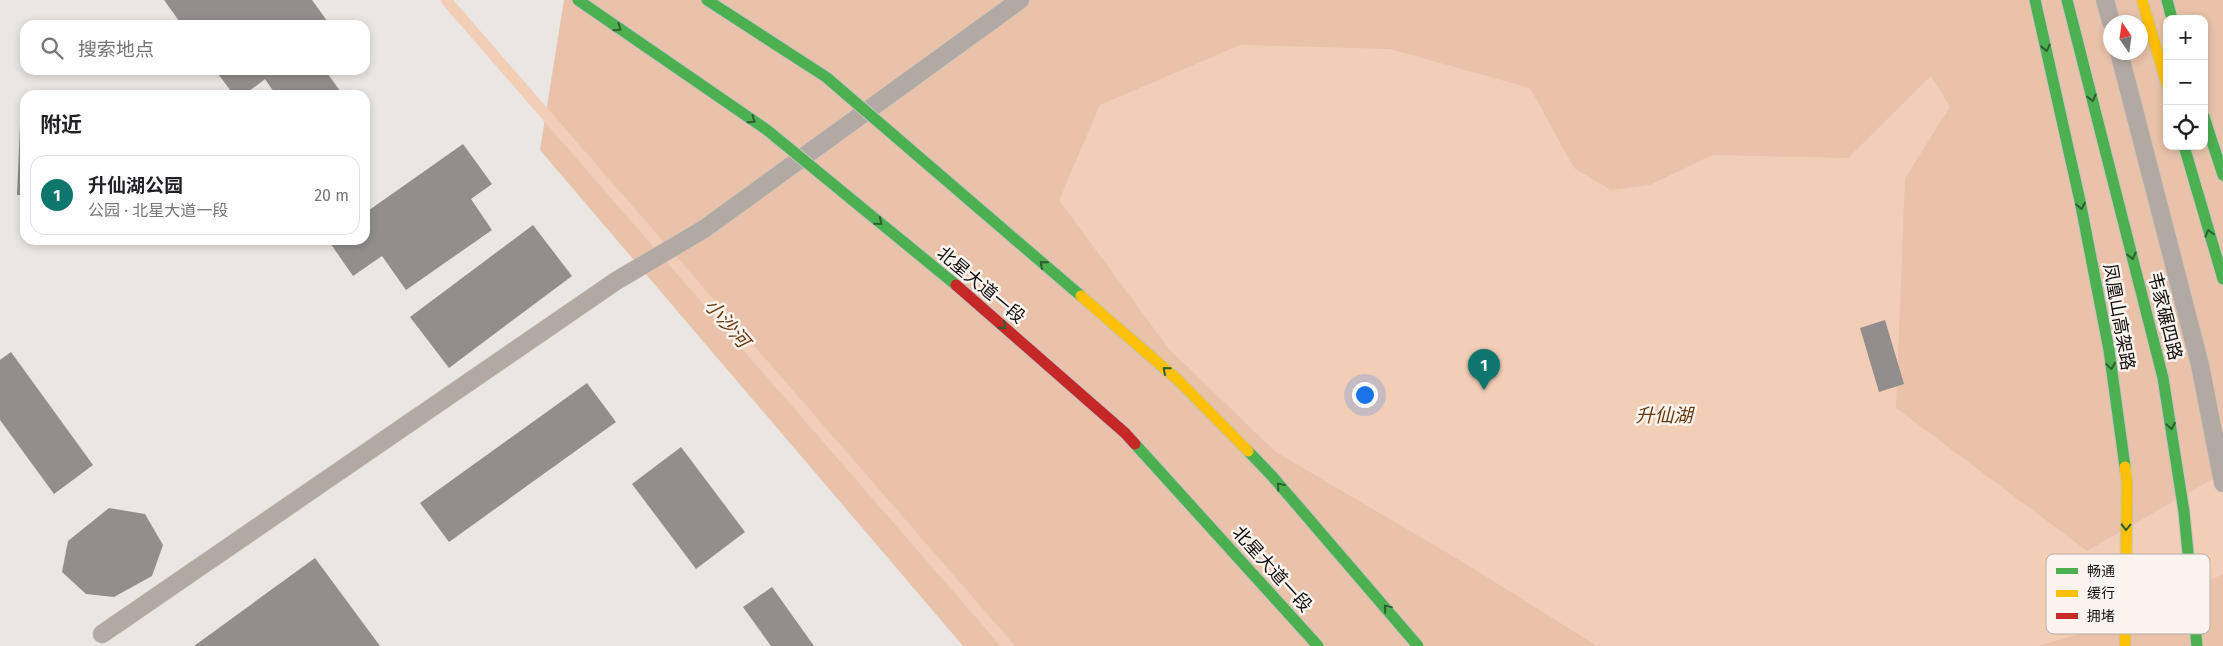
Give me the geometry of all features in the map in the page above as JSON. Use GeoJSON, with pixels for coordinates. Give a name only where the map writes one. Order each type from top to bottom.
{"type":"FeatureCollection","features":[{"type":"Feature","properties":{"kind":"main road","name":"北星大道一段"},"geometry":{"type":"LineString","coordinates":[[578,0],[767,130],[973,299],[1125,433],[1318,646]]}},
{"type":"Feature","properties":{"kind":"main road"},"geometry":{"type":"LineString","coordinates":[[707,0],[826,77],[1178,380],[1272,476],[1418,646]]}},
{"type":"Feature","properties":{"kind":"main road","name":"凤凰山高架路"},"geometry":{"type":"LineString","coordinates":[[2035,0],[2078,192],[2109,350],[2126,482],[2125,554]]}},
{"type":"Feature","properties":{"kind":"main road","name":"韦家碾四路"},"geometry":{"type":"LineString","coordinates":[[2067,0],[2163,378],[2184,512],[2188,554]]}},
{"type":"Feature","properties":{"kind":"main road"},"geometry":{"type":"LineString","coordinates":[[2142,0],[2163,71]]}},
{"type":"Feature","properties":{"kind":"main road"},"geometry":{"type":"LineString","coordinates":[[2167,0],[2171,15]]}},
{"type":"Feature","properties":{"kind":"main road"},"geometry":{"type":"LineString","coordinates":[[2208,129],[2223,174]]}},
{"type":"Feature","properties":{"kind":"main road"},"geometry":{"type":"LineString","coordinates":[[2185,150],[2223,279]]}},
{"type":"Feature","properties":{"kind":"lane"},"geometry":{"type":"LineString","coordinates":[[102,634],[616,281],[704,229],[1020,0]]}},
{"type":"Feature","properties":{"kind":"lane"},"geometry":{"type":"LineString","coordinates":[[2105,0],[2109,15]]}},
{"type":"Feature","properties":{"kind":"lane"},"geometry":{"type":"LineString","coordinates":[[2121,60],[2200,365],[2223,483]]}},
{"type":"Feature","properties":{"kind":"shaded area"},"geometry":{"type":"Polygon","coordinates":[[[564,0],[2223,0],[2223,646],[963,646],[540,150],[564,0]]]}},
{"type":"Feature","properties":{"kind":"water","name":"升仙湖"},"geometry":{"type":"Polygon","coordinates":[[[1240,45],[1390,49],[1530,88],[1574,168],[1611,190],[1650,185],[1712,155],[1848,158],[1931,76],[1950,107],[1905,178],[1896,408],[2087,551],[2223,473],[2223,574],[2210,580],[2210,554],[2046,554],[2046,634],[2080,634],[2038,646],[1597,646],[1466,564],[1276,452],[1169,349],[1059,200],[1100,105],[1240,45]]]}},
{"type":"Feature","properties":{"kind":"building"},"geometry":{"type":"Polygon","coordinates":[[[164,0],[312,0],[326,20],[178,20],[164,0]]]}},
{"type":"Feature","properties":{"kind":"building"},"geometry":{"type":"Polygon","coordinates":[[[219,75],[329,75],[339,90],[273,90],[265,79],[251,90],[230,90],[219,75]]]}},
{"type":"Feature","properties":{"kind":"building"},"geometry":{"type":"Polygon","coordinates":[[[20,125],[20,195],[17,195],[20,125]]]}},
{"type":"Feature","properties":{"kind":"building"},"geometry":{"type":"Polygon","coordinates":[[[463,144],[492,184],[471,199],[492,230],[406,290],[382,256],[353,276],[331,245],[370,245],[370,209],[463,144]]]}},
{"type":"Feature","properties":{"kind":"building"},"geometry":{"type":"Polygon","coordinates":[[[533,225],[572,276],[449,368],[410,317],[533,225]]]}},
{"type":"Feature","properties":{"kind":"building"},"geometry":{"type":"Polygon","coordinates":[[[1885,320],[1904,384],[1879,392],[1860,328],[1885,320]]]}},
{"type":"Feature","properties":{"kind":"building"},"geometry":{"type":"Polygon","coordinates":[[[11,352],[93,465],[54,494],[0,420],[0,360],[11,352]]]}},
{"type":"Feature","properties":{"kind":"building"},"geometry":{"type":"Polygon","coordinates":[[[587,383],[616,422],[449,542],[420,503],[587,383]]]}},
{"type":"Feature","properties":{"kind":"building"},"geometry":{"type":"Polygon","coordinates":[[[681,447],[745,532],[696,569],[632,484],[681,447]]]}},
{"type":"Feature","properties":{"kind":"building"},"geometry":{"type":"Polygon","coordinates":[[[109,508],[145,514],[163,545],[152,576],[114,597],[86,594],[62,572],[68,541],[109,508]]]}},
{"type":"Feature","properties":{"kind":"building"},"geometry":{"type":"Polygon","coordinates":[[[315,558],[380,646],[194,646],[315,558]]]}},
{"type":"Feature","properties":{"kind":"building"},"geometry":{"type":"Polygon","coordinates":[[[772,587],[814,646],[771,646],[743,607],[772,587]]]}},
{"type":"Feature","properties":{"kind":"waterway","name":"小沙河"},"geometry":{"type":"LineString","coordinates":[[446,0],[1008,646]]}},
{"type":"Feature","properties":{"kind":"traffic: fast"},"geometry":{"type":"LineString","coordinates":[[578,0],[767,130],[956,285]]}},
{"type":"Feature","properties":{"kind":"traffic: fast"},"geometry":{"type":"LineString","coordinates":[[707,0],[826,77],[1081,296]]}},
{"type":"Feature","properties":{"kind":"traffic: fast"},"geometry":{"type":"LineString","coordinates":[[2035,0],[2080,201],[2109,350],[2125,467]]}},
{"type":"Feature","properties":{"kind":"traffic: fast"},"geometry":{"type":"LineString","coordinates":[[2067,0],[2163,378],[2184,512],[2188,554]]}},
{"type":"Feature","properties":{"kind":"traffic: fast"},"geometry":{"type":"LineString","coordinates":[[2167,0],[2171,15]]}},
{"type":"Feature","properties":{"kind":"traffic: fast"},"geometry":{"type":"LineString","coordinates":[[2208,129],[2223,175]]}},
{"type":"Feature","properties":{"kind":"traffic: fast"},"geometry":{"type":"LineString","coordinates":[[2185,150],[2223,279]]}},
{"type":"Feature","properties":{"kind":"traffic: fast"},"geometry":{"type":"LineString","coordinates":[[1135,444],[1318,646]]}},
{"type":"Feature","properties":{"kind":"traffic: fast"},"geometry":{"type":"LineString","coordinates":[[1248,451],[1272,476],[1418,646]]}},
{"type":"Feature","properties":{"kind":"traffic: fast"},"geometry":{"type":"LineString","coordinates":[[2196,634],[2197,646]]}},
{"type":"Feature","properties":{"kind":"traffic: slow"},"geometry":{"type":"LineString","coordinates":[[2142,0],[2163,71]]}},
{"type":"Feature","properties":{"kind":"traffic: slow"},"geometry":{"type":"LineString","coordinates":[[1081,296],[1178,380],[1248,451]]}},
{"type":"Feature","properties":{"kind":"traffic: slow"},"geometry":{"type":"LineString","coordinates":[[2125,467],[2127,482],[2126,554]]}},
{"type":"Feature","properties":{"kind":"traffic: slow"},"geometry":{"type":"LineString","coordinates":[[2125,634],[2125,646]]}},
{"type":"Feature","properties":{"kind":"traffic: jam"},"geometry":{"type":"LineString","coordinates":[[956,285],[1125,433],[1135,444]]}},
{"type":"Feature","properties":{"kind":"place","name":"升仙湖公园"},"geometry":{"type":"Point","coordinates":[1484,390]}}]}
